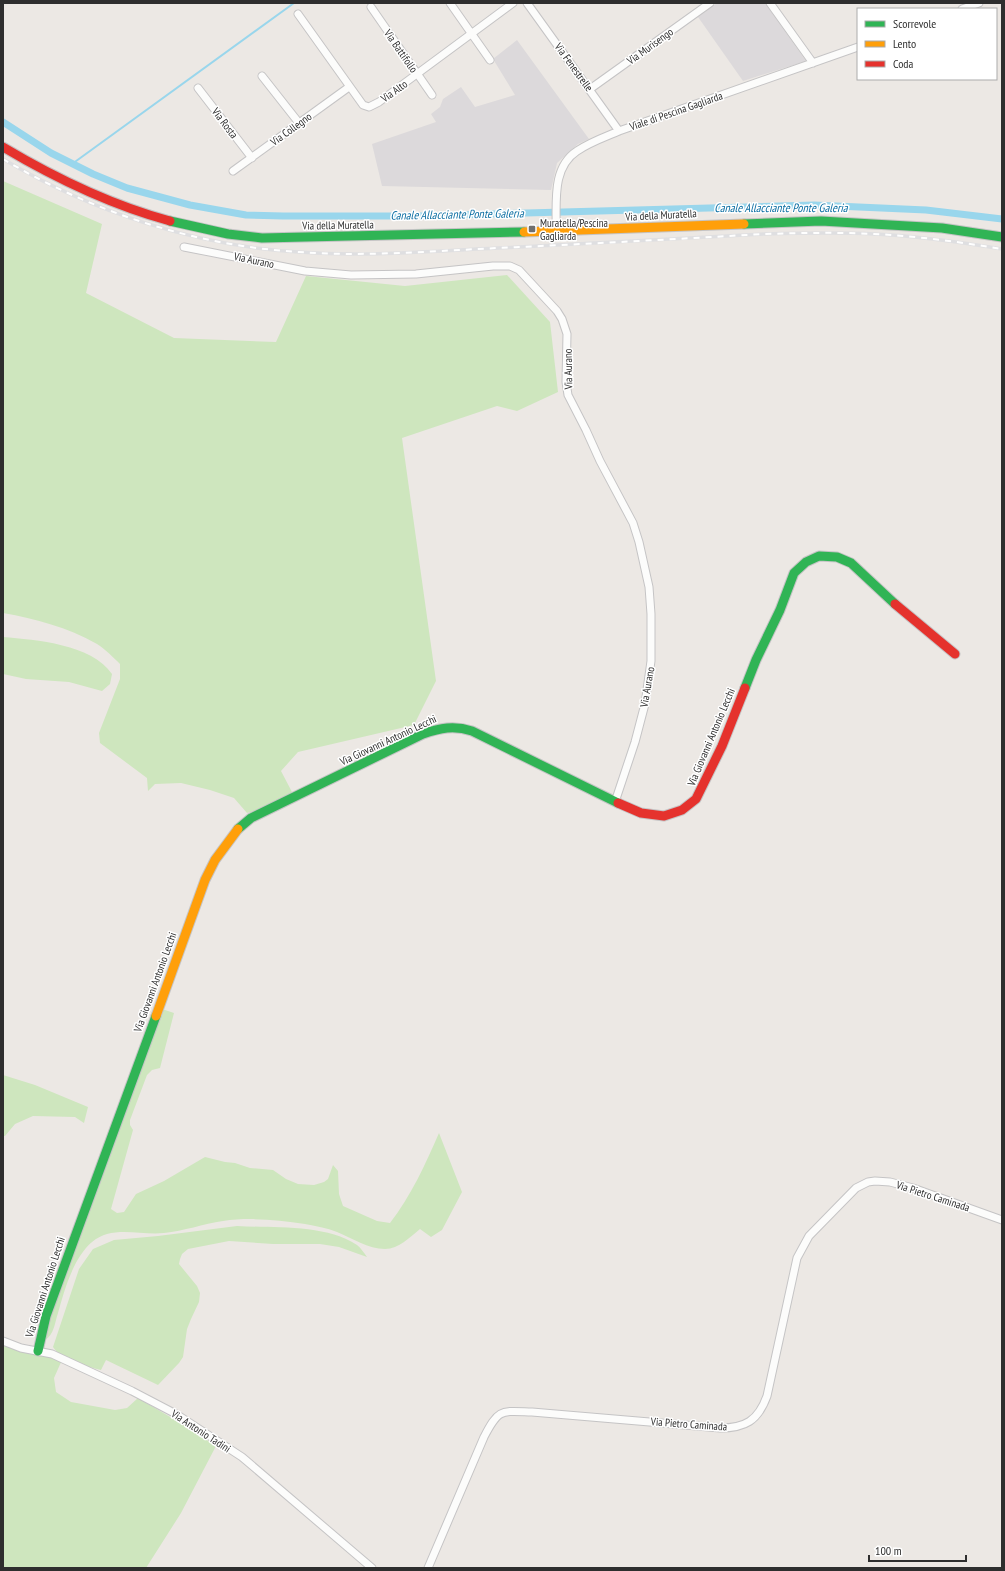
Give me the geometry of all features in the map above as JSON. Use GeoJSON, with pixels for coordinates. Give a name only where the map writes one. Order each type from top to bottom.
{"type":"FeatureCollection","features":[{"type":"Feature","properties":{"kind":"street"},"geometry":{"type":"LineString","coordinates":[[450,3],[490,60]]}},
{"type":"Feature","properties":{"kind":"street","name":"Via Alto"},"geometry":{"type":"LineString","coordinates":[[298,14],[349,87],[363,105],[369,107],[379,102],[513,3]]}},
{"type":"Feature","properties":{"kind":"street","name":"Via Fenestrelle"},"geometry":{"type":"LineString","coordinates":[[527,3],[619,131]]}},
{"type":"Feature","properties":{"kind":"street","name":"Via Murisengo"},"geometry":{"type":"LineString","coordinates":[[590,89],[710,3]]}},
{"type":"Feature","properties":{"kind":"street"},"geometry":{"type":"LineString","coordinates":[[770,3],[812,63]]}},
{"type":"Feature","properties":{"kind":"street"},"geometry":{"type":"LineString","coordinates":[[965,8],[979,3]]}},
{"type":"Feature","properties":{"kind":"street","name":"Via Battifollo"},"geometry":{"type":"LineString","coordinates":[[371,7],[432,95]]}},
{"type":"Feature","properties":{"kind":"street","name":"Viale di Pescina Gagliarda"},"geometry":{"type":"LineString","coordinates":[[556,231],[557,184],[561,171],[567,160],[581,148],[619,131],[857,47]]}},
{"type":"Feature","properties":{"kind":"street"},"geometry":{"type":"LineString","coordinates":[[262,76],[298,123]]}},
{"type":"Feature","properties":{"kind":"street","name":"Via Collegno"},"geometry":{"type":"LineString","coordinates":[[234,171],[349,87]]}},
{"type":"Feature","properties":{"kind":"street","name":"Via Rosta"},"geometry":{"type":"LineString","coordinates":[[198,88],[252,158]]}},
{"type":"Feature","properties":{"kind":"street","name":"Via della Muratella"},"geometry":{"type":"LineString","coordinates":[[3,147],[55,176],[96,194],[178,223],[256,237],[278,238],[556,231],[821,221],[942,228],[1002,237]]}},
{"type":"Feature","properties":{"kind":"street","name":"Via Aurano"},"geometry":{"type":"LineString","coordinates":[[184,247],[299,270],[346,275],[416,274],[493,266],[510,266],[519,270],[557,311],[567,334],[566,382],[568,395],[633,523],[639,542],[649,587],[652,653],[646,697],[635,742],[615,802]]}},
{"type":"Feature","properties":{"kind":"street","name":"Via Giovanni Antonio Lecchi"},"geometry":{"type":"LineString","coordinates":[[38,1351],[46,1316],[205,880],[220,851],[241,825],[270,807],[423,734],[447,727],[460,727],[472,732],[615,802],[641,813],[664,816],[682,810],[696,799],[702,789],[722,746],[756,660],[780,610],[792,577],[801,565],[815,558],[825,556],[837,557],[851,563],[880,591],[955,654]]}},
{"type":"Feature","properties":{"kind":"street","name":"Via Pietro Caminada"},"geometry":{"type":"LineString","coordinates":[[428,1568],[484,1437],[493,1421],[500,1414],[511,1411],[532,1412],[720,1428],[738,1426],[754,1419],[761,1410],[767,1396],[796,1258],[804,1242],[812,1232],[856,1188],[868,1182],[890,1182],[913,1188],[1002,1220]]}},
{"type":"Feature","properties":{"kind":"street","name":"Via Antonio Tadini"},"geometry":{"type":"LineString","coordinates":[[3,1341],[21,1348],[52,1354],[132,1391],[188,1421],[242,1457],[372,1568]]}},
{"type":"Feature","properties":{"kind":"shaded area"},"geometry":{"type":"Polygon","coordinates":[[[717,3],[765,3],[806,61],[743,81],[698,17],[717,3]]]}},
{"type":"Feature","properties":{"kind":"shaded area"},"geometry":{"type":"Polygon","coordinates":[[[517,40],[589,139],[578,144],[557,163],[551,190],[382,186],[372,144],[436,122],[431,114],[440,107],[443,99],[461,87],[475,107],[515,95],[493,59],[517,40]]]}},
{"type":"Feature","properties":{"kind":"green space"},"geometry":{"type":"Polygon","coordinates":[[[3,181],[102,224],[86,293],[174,338],[276,342],[306,276],[405,286],[507,275],[550,322],[558,392],[517,411],[497,406],[402,438],[436,681],[414,725],[298,752],[281,771],[292,792],[272,806],[247,813],[234,798],[181,783],[155,784],[148,791],[147,778],[100,743],[99,733],[120,679],[120,664],[100,646],[86,638],[63,628],[3,613],[3,181]]]}},
{"type":"Feature","properties":{"kind":"green space"},"geometry":{"type":"Polygon","coordinates":[[[3,637],[62,645],[91,656],[103,664],[112,674],[110,684],[102,691],[69,682],[26,679],[3,674],[3,637]]]}},
{"type":"Feature","properties":{"kind":"green space"},"geometry":{"type":"Polygon","coordinates":[[[159,1008],[174,1013],[160,1068],[152,1070],[147,1075],[130,1120],[130,1125],[133,1130],[111,1209],[117,1213],[124,1212],[136,1194],[164,1181],[205,1157],[235,1163],[250,1168],[273,1170],[286,1179],[298,1184],[314,1185],[328,1179],[333,1165],[338,1171],[339,1194],[343,1206],[377,1221],[390,1223],[398,1213],[411,1191],[439,1133],[462,1192],[442,1230],[431,1237],[420,1229],[400,1245],[385,1249],[379,1249],[366,1245],[325,1228],[285,1221],[243,1219],[223,1221],[164,1233],[121,1232],[107,1234],[88,1246],[80,1256],[64,1291],[52,1332],[45,1340],[46,1322],[159,1008]]]}},
{"type":"Feature","properties":{"kind":"green space"},"geometry":{"type":"Polygon","coordinates":[[[3,1075],[35,1085],[88,1107],[84,1123],[75,1117],[33,1116],[15,1124],[5,1136],[3,1136],[3,1075]]]}},
{"type":"Feature","properties":{"kind":"green space"},"geometry":{"type":"Polygon","coordinates":[[[237,1226],[299,1228],[330,1233],[357,1245],[367,1257],[339,1247],[320,1244],[273,1244],[229,1241],[188,1249],[182,1254],[179,1264],[197,1286],[200,1293],[199,1302],[187,1329],[183,1357],[158,1385],[106,1360],[101,1370],[88,1367],[62,1356],[53,1347],[79,1269],[93,1249],[114,1240],[237,1226]]]}},
{"type":"Feature","properties":{"kind":"green space"},"geometry":{"type":"Polygon","coordinates":[[[3,1344],[26,1353],[51,1356],[62,1360],[54,1378],[56,1392],[71,1402],[115,1410],[127,1408],[138,1398],[216,1446],[181,1513],[146,1568],[3,1568],[3,1344]]]}},
{"type":"Feature","properties":{"kind":"waterway"},"geometry":{"type":"LineString","coordinates":[[72,164],[294,3]]}},
{"type":"Feature","properties":{"kind":"waterway","name":"Canale Allacciante Ponte Galeria"},"geometry":{"type":"LineString","coordinates":[[3,122],[51,153],[93,174],[127,188],[190,205],[246,215],[421,216],[814,205],[926,210],[1002,219]]}},
{"type":"Feature","properties":{"kind":"railway"},"geometry":{"type":"LineString","coordinates":[[3,159],[72,195],[146,223],[184,234],[222,242],[299,252],[349,254],[398,253],[764,234],[819,233],[860,233],[906,236],[1002,249]]}},
{"type":"Feature","properties":{"kind":"traffic: fast"},"geometry":{"type":"LineString","coordinates":[[170,221],[228,234],[262,238],[524,232]]}},
{"type":"Feature","properties":{"kind":"traffic: fast"},"geometry":{"type":"LineString","coordinates":[[744,224],[821,221],[942,228],[1002,237]]}},
{"type":"Feature","properties":{"kind":"traffic: fast"},"geometry":{"type":"LineString","coordinates":[[745,688],[756,660],[780,610],[794,573],[806,562],[819,556],[837,557],[851,563],[895,604]]}},
{"type":"Feature","properties":{"kind":"traffic: fast"},"geometry":{"type":"LineString","coordinates":[[238,829],[251,818],[423,734],[447,728],[459,728],[472,731],[618,803]]}},
{"type":"Feature","properties":{"kind":"traffic: fast"},"geometry":{"type":"LineString","coordinates":[[38,1351],[46,1316],[156,1016]]}},
{"type":"Feature","properties":{"kind":"traffic: slow"},"geometry":{"type":"LineString","coordinates":[[524,232],[744,224]]}},
{"type":"Feature","properties":{"kind":"traffic: slow"},"geometry":{"type":"LineString","coordinates":[[156,1016],[205,880],[215,860],[238,829]]}},
{"type":"Feature","properties":{"kind":"traffic: jam"},"geometry":{"type":"LineString","coordinates":[[3,147],[84,190],[126,207],[170,221]]}},
{"type":"Feature","properties":{"kind":"traffic: jam"},"geometry":{"type":"LineString","coordinates":[[895,604],[955,654]]}},
{"type":"Feature","properties":{"kind":"traffic: jam"},"geometry":{"type":"LineString","coordinates":[[618,803],[641,813],[664,816],[682,810],[696,799],[722,746],[745,688]]}},
{"type":"Feature","properties":{"kind":"place","name":"Muratella/Pescina Gagliarda"},"geometry":{"type":"Point","coordinates":[532,229]}}]}
